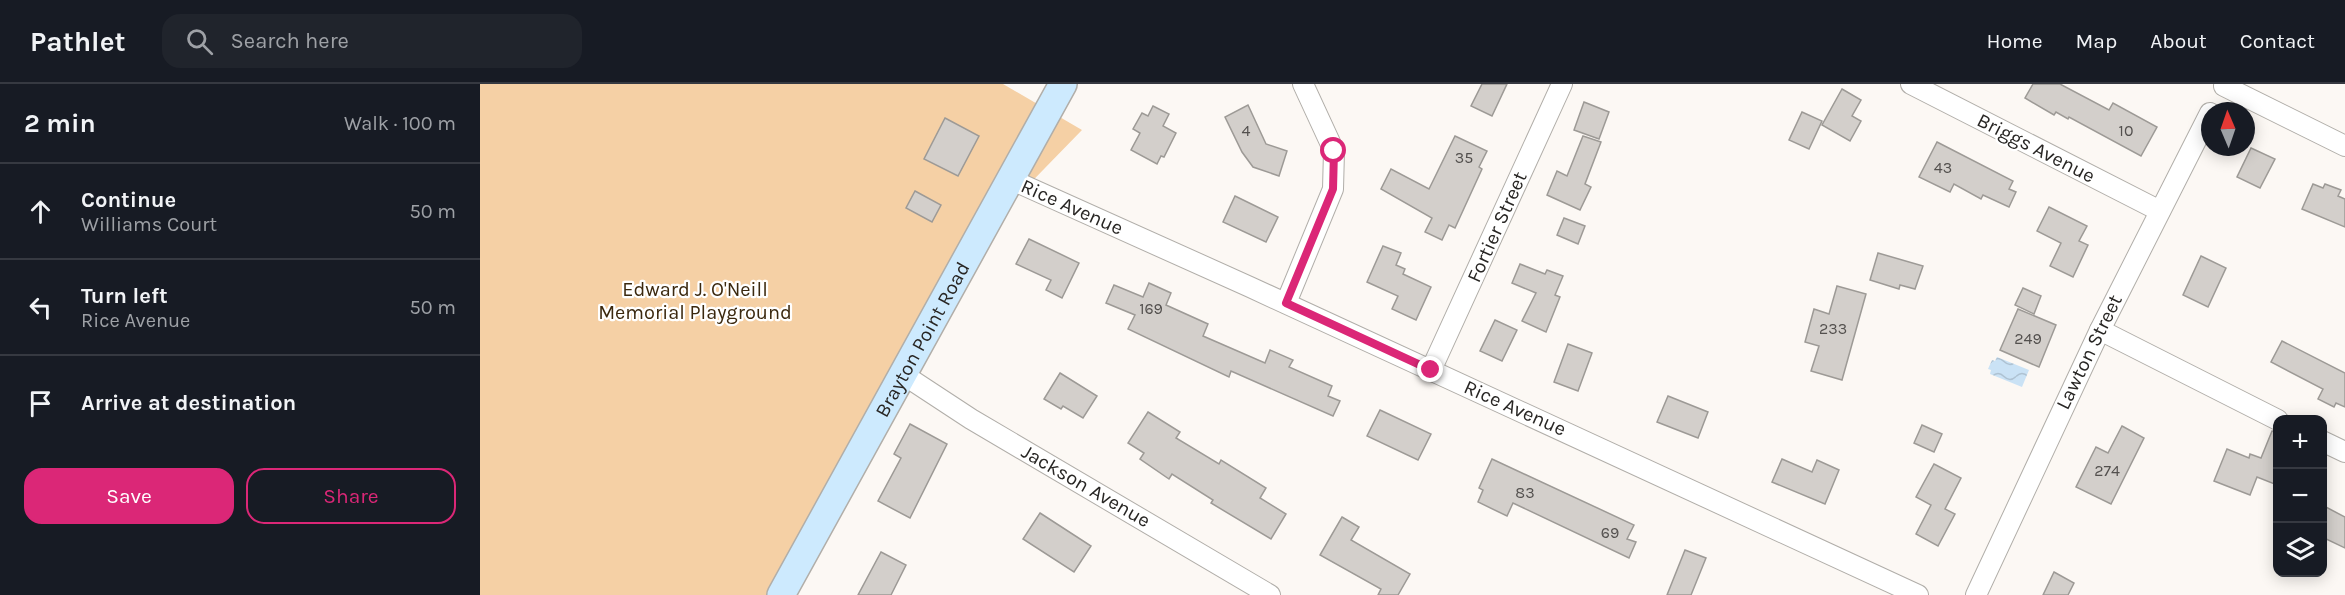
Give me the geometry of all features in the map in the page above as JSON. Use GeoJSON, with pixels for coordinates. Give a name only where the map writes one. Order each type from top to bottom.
{"type":"FeatureCollection","features":[{"type":"Feature","properties":{"kind":"street","name":"Brayton Point Road"},"geometry":{"type":"LineString","coordinates":[[781,595],[1063,84]]}},
{"type":"Feature","properties":{"kind":"street"},"geometry":{"type":"LineString","coordinates":[[1286,303],[1333,189],[1334,151],[1304,84]]}},
{"type":"Feature","properties":{"kind":"street","name":"Fortier Street"},"geometry":{"type":"LineString","coordinates":[[1431,370],[1562,84]]}},
{"type":"Feature","properties":{"kind":"street","name":"Briggs Avenue"},"geometry":{"type":"LineString","coordinates":[[1911,84],[2160,211]]}},
{"type":"Feature","properties":{"kind":"street"},"geometry":{"type":"LineString","coordinates":[[2224,85],[2345,146]]}},
{"type":"Feature","properties":{"kind":"street","name":"Lawton Street"},"geometry":{"type":"LineString","coordinates":[[2216,102],[2224,85]]}},
{"type":"Feature","properties":{"kind":"street","name":"Lawton Street"},"geometry":{"type":"LineString","coordinates":[[1976,595],[2100,330],[2201,131]]}},
{"type":"Feature","properties":{"kind":"street","name":"Rice Avenue"},"geometry":{"type":"LineString","coordinates":[[1012,180],[1286,303],[1918,595]]}},
{"type":"Feature","properties":{"kind":"street"},"geometry":{"type":"LineString","coordinates":[[2100,330],[2273,417]]}},
{"type":"Feature","properties":{"kind":"street","name":"Jackson Avenue"},"geometry":{"type":"LineString","coordinates":[[904,375],[971,419],[1270,595]]}},
{"type":"Feature","properties":{"kind":"street"},"geometry":{"type":"LineString","coordinates":[[2327,443],[2345,452]]}},
{"type":"Feature","properties":{"kind":"green space","name":"Edward J. O'Neill Memorial Playground"},"geometry":{"type":"Polygon","coordinates":[[[480,84],[1003,84],[1082,130],[971,244],[791,595],[480,595],[480,84]]]}},
{"type":"Feature","properties":{"kind":"water"},"geometry":{"type":"Polygon","coordinates":[[[1997,357],[2029,370],[2022,387],[1990,374],[1991,370],[1988,369],[1992,360],[1995,361],[1997,357]]]}},
{"type":"Feature","properties":{"kind":"building"},"geometry":{"type":"Polygon","coordinates":[[[1482,84],[1507,84],[1492,116],[1471,106],[1482,84]]]}},
{"type":"Feature","properties":{"kind":"building"},"geometry":{"type":"Polygon","coordinates":[[[2033,84],[2060,84],[2109,110],[2113,103],[2157,127],[2141,156],[2069,117],[2068,119],[2056,112],[2054,115],[2025,98],[2033,84]]]}},
{"type":"Feature","properties":{"kind":"building"},"geometry":{"type":"Polygon","coordinates":[[[1842,89],[1861,100],[1852,116],[1861,121],[1850,141],[1822,125],[1842,89]]]}},
{"type":"Feature","properties":{"kind":"building"},"geometry":{"type":"Polygon","coordinates":[[[1584,102],[1609,112],[1599,139],[1574,130],[1584,102]]]}},
{"type":"Feature","properties":{"kind":"building"},"geometry":{"type":"Polygon","coordinates":[[[1248,105],[1266,144],[1287,151],[1279,176],[1253,167],[1242,152],[1225,117],[1248,105]]]}},
{"type":"Feature","properties":{"kind":"building"},"geometry":{"type":"Polygon","coordinates":[[[1153,106],[1169,114],[1163,126],[1176,133],[1164,157],[1161,156],[1157,164],[1131,150],[1140,133],[1133,129],[1142,113],[1148,116],[1153,106]]]}},
{"type":"Feature","properties":{"kind":"building"},"geometry":{"type":"Polygon","coordinates":[[[1802,112],[1822,121],[1809,149],[1789,140],[1802,112]]]}},
{"type":"Feature","properties":{"kind":"building"},"geometry":{"type":"Polygon","coordinates":[[[945,118],[979,136],[958,176],[924,159],[945,118]]]}},
{"type":"Feature","properties":{"kind":"building"},"geometry":{"type":"Polygon","coordinates":[[[1455,136],[1487,151],[1479,167],[1482,169],[1455,228],[1449,225],[1442,240],[1425,232],[1432,218],[1381,189],[1391,169],[1429,189],[1455,136]]]}},
{"type":"Feature","properties":{"kind":"building"},"geometry":{"type":"Polygon","coordinates":[[[1583,136],[1601,142],[1585,184],[1591,187],[1580,210],[1547,195],[1557,171],[1567,176],[1583,136]]]}},
{"type":"Feature","properties":{"kind":"building"},"geometry":{"type":"Polygon","coordinates":[[[1937,142],[2013,181],[2009,189],[2016,192],[2009,207],[1983,195],[1981,199],[1954,184],[1950,192],[1919,177],[1937,142]]]}},
{"type":"Feature","properties":{"kind":"building"},"geometry":{"type":"Polygon","coordinates":[[[2255,150],[2275,159],[2260,188],[2237,177],[2247,156],[2255,156],[2255,150]]]}},
{"type":"Feature","properties":{"kind":"building"},"geometry":{"type":"Polygon","coordinates":[[[2313,184],[2323,188],[2325,184],[2341,190],[2338,196],[2345,199],[2345,227],[2302,209],[2313,184]]]}},
{"type":"Feature","properties":{"kind":"building"},"geometry":{"type":"Polygon","coordinates":[[[915,191],[941,205],[932,222],[906,208],[915,191]]]}},
{"type":"Feature","properties":{"kind":"building"},"geometry":{"type":"Polygon","coordinates":[[[1235,196],[1278,217],[1266,242],[1223,222],[1235,196]]]}},
{"type":"Feature","properties":{"kind":"building"},"geometry":{"type":"Polygon","coordinates":[[[2049,207],[2087,226],[2079,241],[2088,245],[2073,277],[2050,266],[2061,243],[2037,231],[2049,207]]]}},
{"type":"Feature","properties":{"kind":"building"},"geometry":{"type":"Polygon","coordinates":[[[1564,218],[1585,226],[1578,244],[1557,235],[1564,218]]]}},
{"type":"Feature","properties":{"kind":"building"},"geometry":{"type":"Polygon","coordinates":[[[1029,239],[1079,263],[1062,298],[1046,290],[1051,280],[1016,264],[1029,239]]]}},
{"type":"Feature","properties":{"kind":"building"},"geometry":{"type":"Polygon","coordinates":[[[1383,246],[1401,253],[1396,265],[1405,269],[1403,274],[1431,287],[1416,320],[1392,309],[1398,296],[1367,282],[1383,246]]]}},
{"type":"Feature","properties":{"kind":"building"},"geometry":{"type":"Polygon","coordinates":[[[1878,253],[1923,266],[1915,289],[1900,285],[1899,289],[1870,280],[1878,253]]]}},
{"type":"Feature","properties":{"kind":"building"},"geometry":{"type":"Polygon","coordinates":[[[2201,256],[2226,268],[2208,307],[2183,295],[2201,256]]]}},
{"type":"Feature","properties":{"kind":"building"},"geometry":{"type":"Polygon","coordinates":[[[1520,264],[1545,274],[1547,270],[1563,276],[1555,295],[1560,297],[1546,332],[1522,321],[1536,293],[1512,283],[1520,264]]]}},
{"type":"Feature","properties":{"kind":"building"},"geometry":{"type":"Polygon","coordinates":[[[1149,283],[1171,293],[1166,305],[1208,324],[1203,336],[1265,363],[1270,350],[1293,360],[1289,367],[1332,386],[1328,396],[1340,401],[1333,416],[1231,371],[1229,377],[1128,329],[1135,315],[1106,303],[1114,285],[1143,297],[1149,283]]]}},
{"type":"Feature","properties":{"kind":"building"},"geometry":{"type":"Polygon","coordinates":[[[1837,286],[1866,294],[1842,380],[1811,371],[1819,346],[1805,342],[1814,309],[1829,314],[1837,286]]]}},
{"type":"Feature","properties":{"kind":"building"},"geometry":{"type":"Polygon","coordinates":[[[2023,288],[2041,296],[2034,314],[2015,305],[2023,288]]]}},
{"type":"Feature","properties":{"kind":"building"},"geometry":{"type":"Polygon","coordinates":[[[2018,309],[2056,325],[2039,367],[2000,350],[2018,309]]]}},
{"type":"Feature","properties":{"kind":"building"},"geometry":{"type":"Polygon","coordinates":[[[1495,320],[1517,330],[1502,361],[1480,351],[1495,320]]]}},
{"type":"Feature","properties":{"kind":"building"},"geometry":{"type":"Polygon","coordinates":[[[2282,341],[2345,373],[2345,407],[2336,403],[2334,407],[2318,399],[2323,389],[2271,362],[2282,341]]]}},
{"type":"Feature","properties":{"kind":"building"},"geometry":{"type":"Polygon","coordinates":[[[1568,344],[1592,353],[1578,391],[1554,382],[1568,344]]]}},
{"type":"Feature","properties":{"kind":"building"},"geometry":{"type":"Polygon","coordinates":[[[1060,373],[1097,396],[1083,418],[1063,406],[1061,409],[1044,399],[1060,373]]]}},
{"type":"Feature","properties":{"kind":"building"},"geometry":{"type":"Polygon","coordinates":[[[1668,396],[1708,412],[1698,438],[1657,422],[1668,396]]]}},
{"type":"Feature","properties":{"kind":"building"},"geometry":{"type":"Polygon","coordinates":[[[1380,410],[1431,434],[1418,460],[1367,436],[1380,410]]]}},
{"type":"Feature","properties":{"kind":"building"},"geometry":{"type":"Polygon","coordinates":[[[1148,412],[1180,432],[1176,438],[1219,464],[1221,460],[1266,488],[1260,498],[1286,514],[1271,539],[1211,503],[1213,500],[1172,474],[1169,479],[1140,459],[1144,453],[1128,443],[1148,412]]]}},
{"type":"Feature","properties":{"kind":"building"},"geometry":{"type":"Polygon","coordinates":[[[910,424],[947,444],[910,518],[878,501],[901,458],[894,454],[910,424]]]}},
{"type":"Feature","properties":{"kind":"building"},"geometry":{"type":"Polygon","coordinates":[[[1922,425],[1942,434],[1934,452],[1914,443],[1922,425]]]}},
{"type":"Feature","properties":{"kind":"building"},"geometry":{"type":"Polygon","coordinates":[[[2122,426],[2144,438],[2111,504],[2076,487],[2096,447],[2108,453],[2122,426]]]}},
{"type":"Feature","properties":{"kind":"building"},"geometry":{"type":"Polygon","coordinates":[[[2273,431],[2273,483],[2257,477],[2250,495],[2214,481],[2227,449],[2249,458],[2250,454],[2261,458],[2273,431]]]}},
{"type":"Feature","properties":{"kind":"building"},"geometry":{"type":"Polygon","coordinates":[[[1492,459],[1634,525],[1627,539],[1636,542],[1629,558],[1513,503],[1507,516],[1478,502],[1483,490],[1479,488],[1492,459]]]}},
{"type":"Feature","properties":{"kind":"building"},"geometry":{"type":"Polygon","coordinates":[[[1782,459],[1812,472],[1817,460],[1839,470],[1825,504],[1772,482],[1782,459]]]}},
{"type":"Feature","properties":{"kind":"building"},"geometry":{"type":"Polygon","coordinates":[[[1934,464],[1961,478],[1945,509],[1955,514],[1938,546],[1916,534],[1931,505],[1916,497],[1934,464]]]}},
{"type":"Feature","properties":{"kind":"building"},"geometry":{"type":"Polygon","coordinates":[[[2327,508],[2345,517],[2345,548],[2327,539],[2327,508]]]}},
{"type":"Feature","properties":{"kind":"building"},"geometry":{"type":"Polygon","coordinates":[[[1040,513],[1091,546],[1074,572],[1023,539],[1040,513]]]}},
{"type":"Feature","properties":{"kind":"building"},"geometry":{"type":"Polygon","coordinates":[[[1342,517],[1359,527],[1351,540],[1410,574],[1398,595],[1378,595],[1381,589],[1320,555],[1342,517]]]}},
{"type":"Feature","properties":{"kind":"building"},"geometry":{"type":"Polygon","coordinates":[[[1685,550],[1706,558],[1691,595],[1667,595],[1685,550]]]}},
{"type":"Feature","properties":{"kind":"building"},"geometry":{"type":"Polygon","coordinates":[[[881,552],[906,565],[891,595],[858,595],[881,552]]]}},
{"type":"Feature","properties":{"kind":"building"},"geometry":{"type":"Polygon","coordinates":[[[2054,572],[2074,583],[2068,595],[2043,595],[2054,572]]]}},
{"type":"Feature","properties":{"kind":"route"},"geometry":{"type":"LineString","coordinates":[[1334,151],[1333,189],[1286,303],[1431,370]]}}]}
